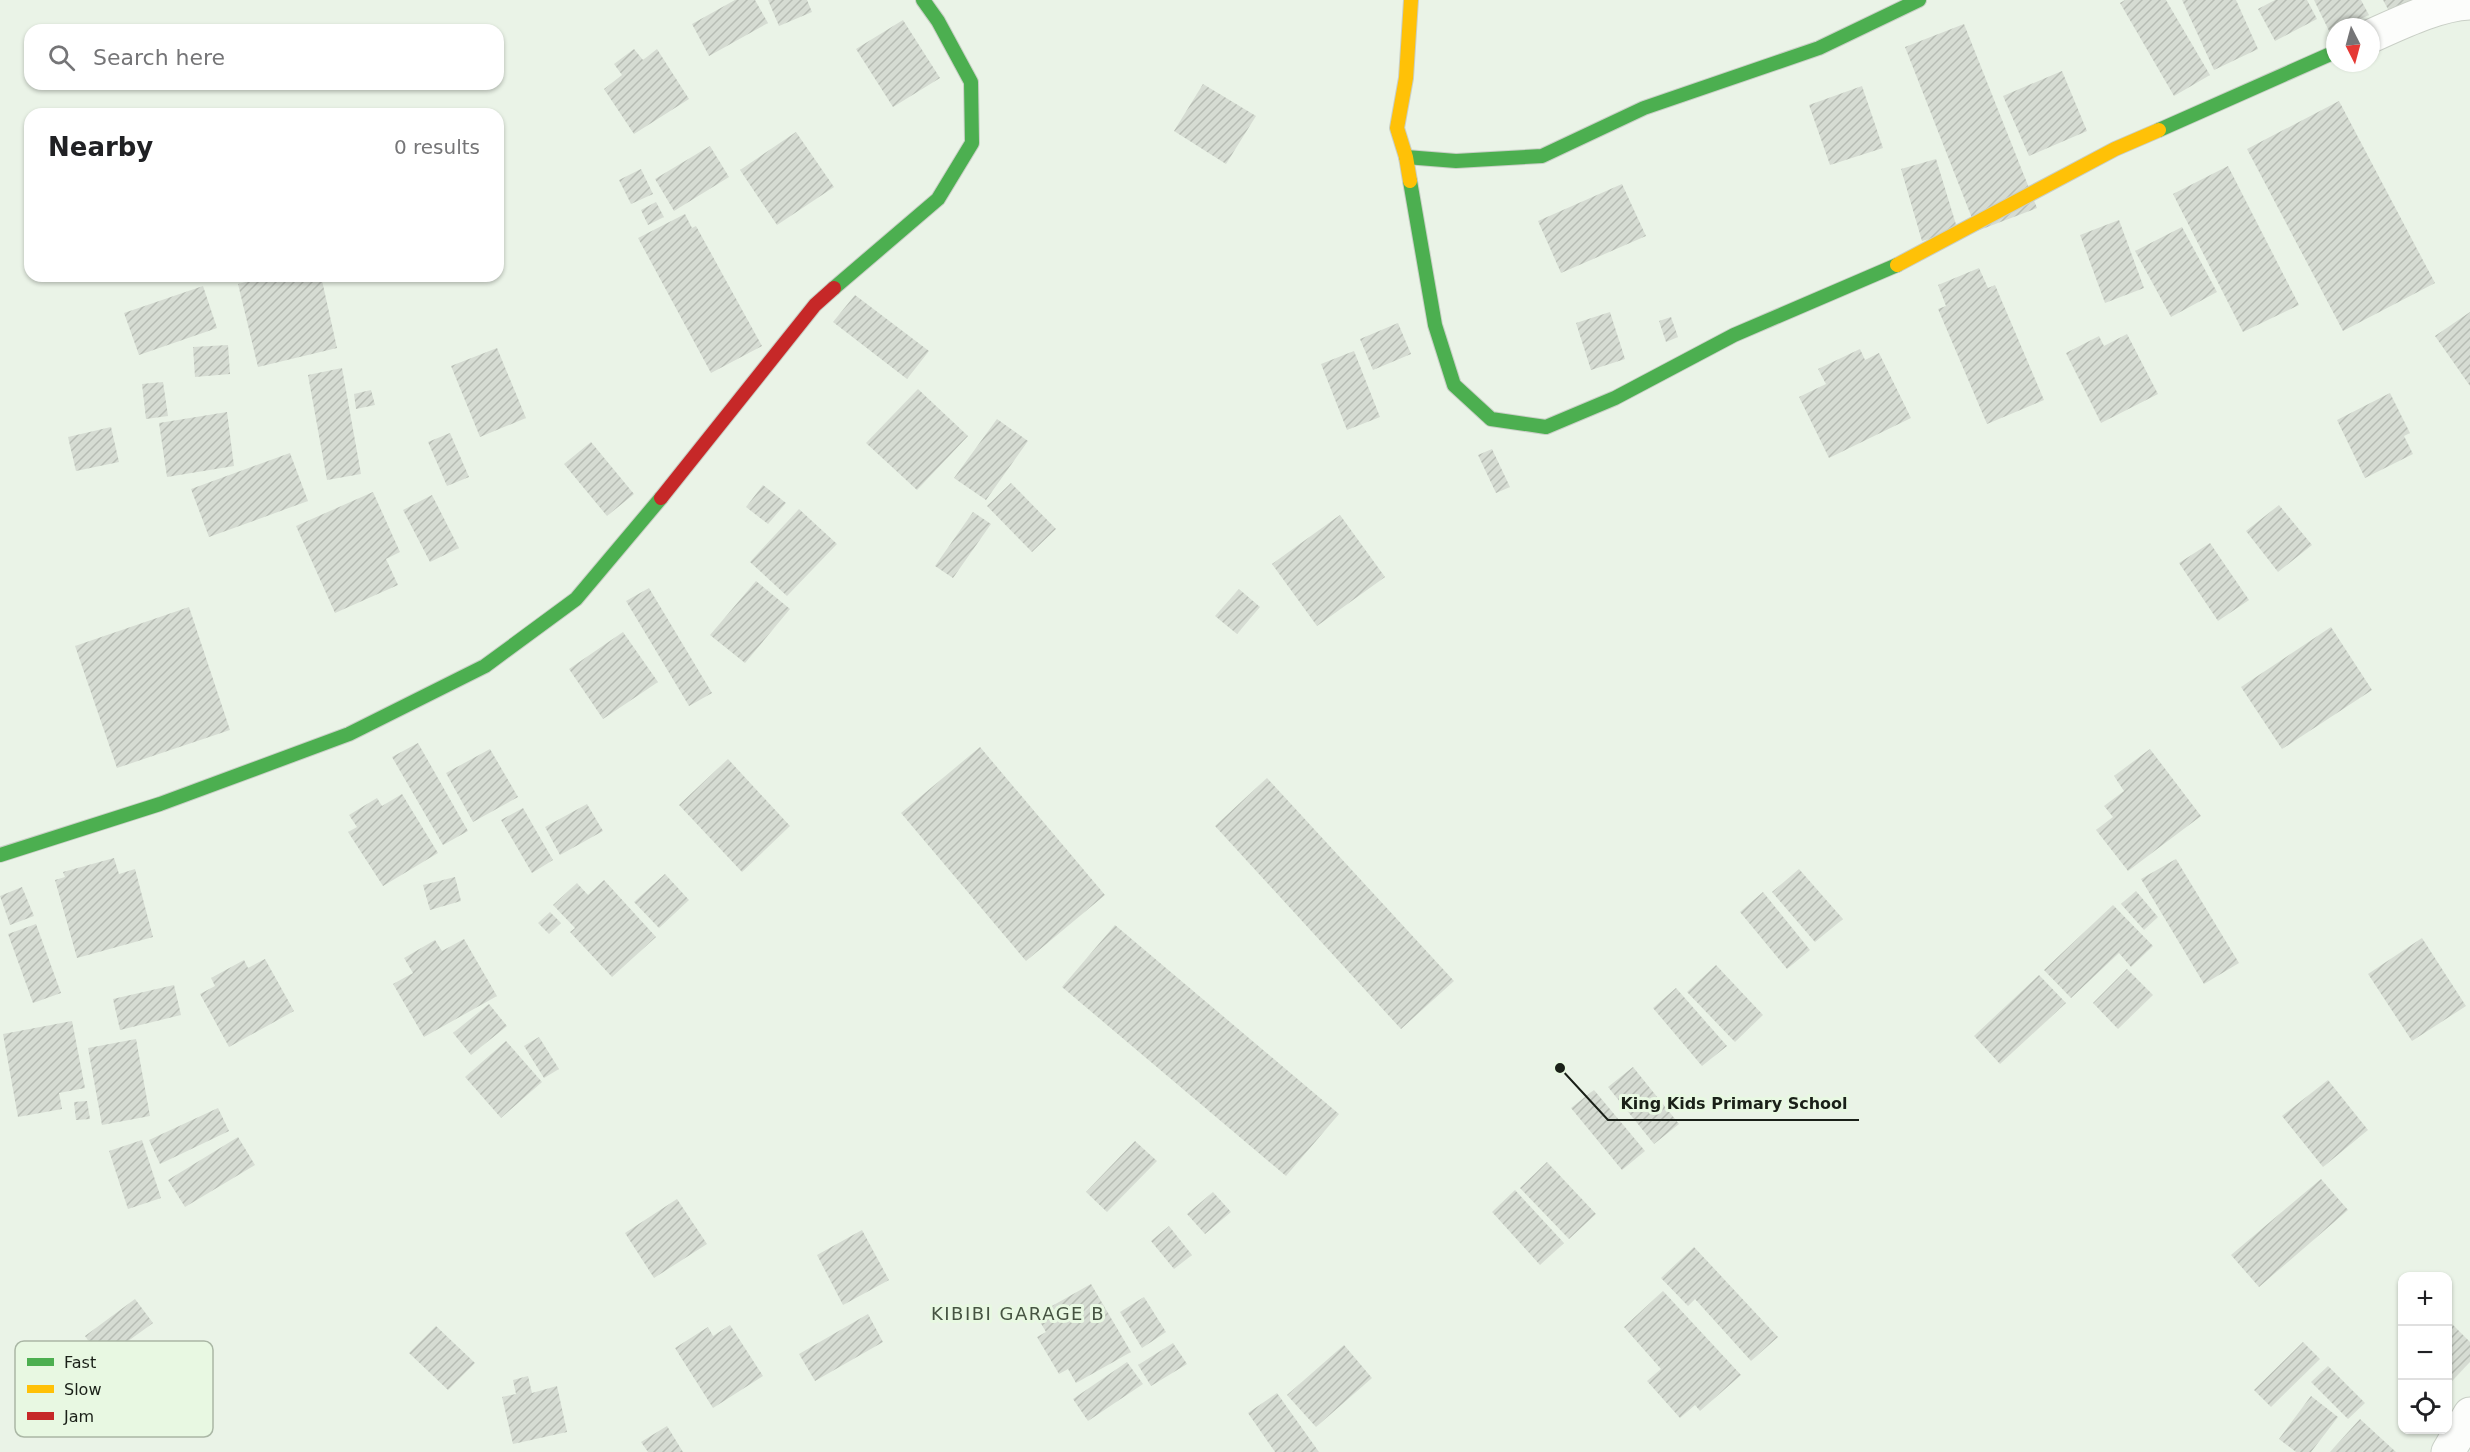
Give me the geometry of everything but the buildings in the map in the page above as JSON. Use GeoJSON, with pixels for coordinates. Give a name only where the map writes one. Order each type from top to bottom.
{"type":"FeatureCollection","features":[{"type":"Feature","properties":{"kind":"street"},"geometry":{"type":"LineString","coordinates":[[0,855],[160,804],[350,734],[485,666],[576,599],[657,503],[815,304],[938,199],[972,142],[971,82],[938,21],[923,0]]}},
{"type":"Feature","properties":{"kind":"street"},"geometry":{"type":"LineString","coordinates":[[1411,0],[1406,78],[1398,128],[1406,157],[1435,325],[1454,385],[1491,419],[1546,427],[1615,398],[1734,335],[1904,262],[2115,149],[2326,56]]}},
{"type":"Feature","properties":{"kind":"street"},"geometry":{"type":"LineString","coordinates":[[1406,157],[1456,162],[1542,156],[1644,108],[1819,48],[1919,0]]}},
{"type":"Feature","properties":{"kind":"street"},"geometry":{"type":"LineString","coordinates":[[2380,32],[2407,20],[2461,3],[2470,3]]}},
{"type":"Feature","properties":{"kind":"street"},"geometry":{"type":"LineString","coordinates":[[2448,1452],[2470,1414]]}},
{"type":"Feature","properties":{"kind":"traffic: fast"},"geometry":{"type":"LineString","coordinates":[[834,288],[938,199],[972,143],[971,82],[938,21],[923,0]]}},
{"type":"Feature","properties":{"kind":"traffic: fast"},"geometry":{"type":"LineString","coordinates":[[1406,157],[1456,161],[1542,156],[1644,108],[1819,48],[1919,0]]}},
{"type":"Feature","properties":{"kind":"traffic: fast"},"geometry":{"type":"LineString","coordinates":[[2159,130],[2326,56]]}},
{"type":"Feature","properties":{"kind":"traffic: fast"},"geometry":{"type":"LineString","coordinates":[[1410,181],[1435,325],[1454,385],[1491,419],[1546,427],[1615,398],[1734,335],[1897,265]]}},
{"type":"Feature","properties":{"kind":"traffic: fast"},"geometry":{"type":"LineString","coordinates":[[0,855],[160,804],[349,734],[485,666],[576,599],[661,498]]}},
{"type":"Feature","properties":{"kind":"traffic: slow"},"geometry":{"type":"LineString","coordinates":[[1410,181],[1406,157],[1397,128],[1406,78],[1411,0]]}},
{"type":"Feature","properties":{"kind":"traffic: slow"},"geometry":{"type":"LineString","coordinates":[[1897,265],[2115,149],[2159,130]]}},
{"type":"Feature","properties":{"kind":"traffic: jam"},"geometry":{"type":"LineString","coordinates":[[661,498],[815,305],[834,288]]}},
{"type":"Feature","properties":{"kind":"place","name":"King Kids Primary School"},"geometry":{"type":"Point","coordinates":[1560,1068]}},
{"type":"Feature","properties":{"kind":"district","name":"KIBIBI GARAGE B"},"geometry":{"type":"Point","coordinates":[1018,1313]}}]}
